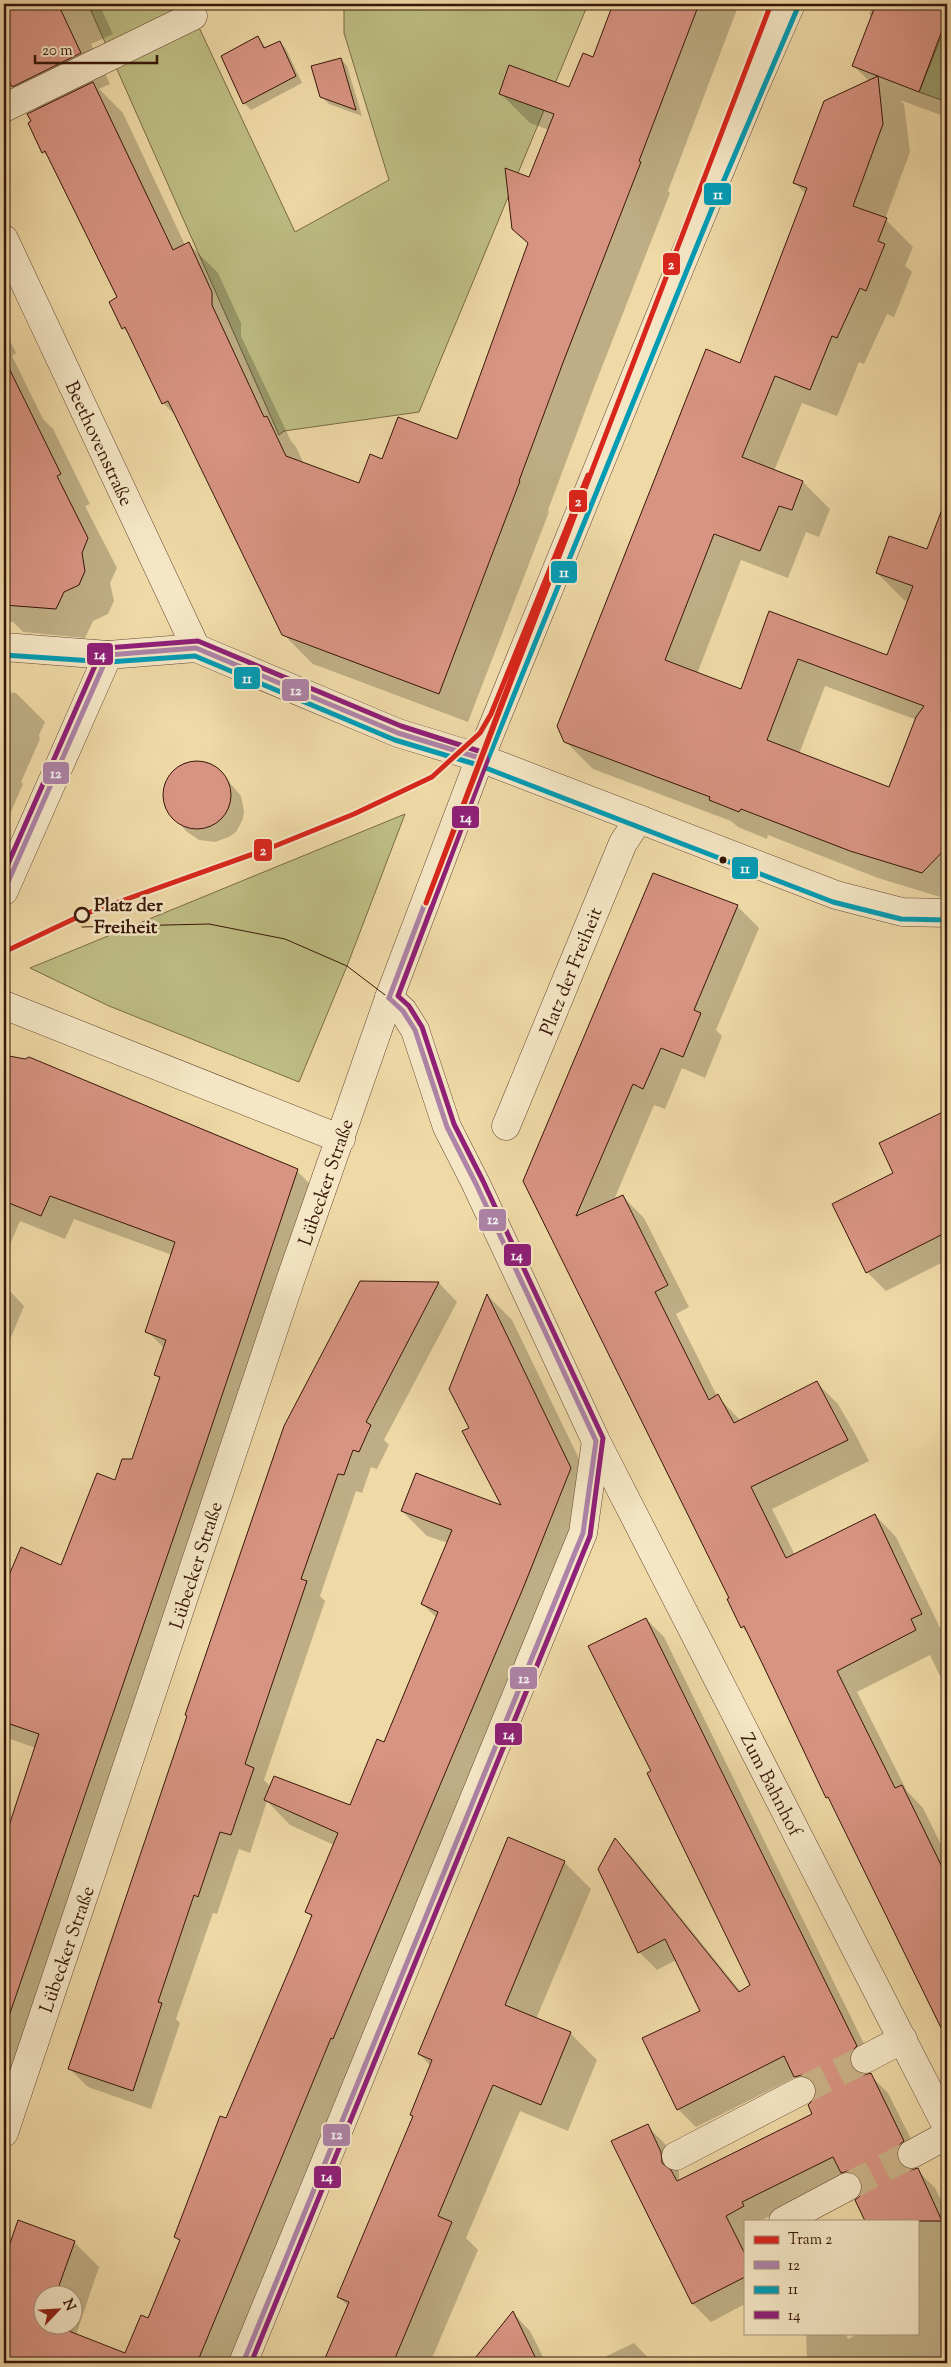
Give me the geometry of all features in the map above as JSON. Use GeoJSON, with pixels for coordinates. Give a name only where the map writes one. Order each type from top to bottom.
{"type":"FeatureCollection","features":[{"type":"Feature","properties":{"kind":"street"},"geometry":{"type":"LineString","coordinates":[[755,86],[777,4]]}},
{"type":"Feature","properties":{"kind":"street"},"geometry":{"type":"LineString","coordinates":[[755,86],[791,4]]}},
{"type":"Feature","properties":{"kind":"street"},"geometry":{"type":"LineString","coordinates":[[4,108],[192,16]]}},
{"type":"Feature","properties":{"kind":"street","name":"Lübecker Straße"},"geometry":{"type":"LineString","coordinates":[[4,2134],[291,1278],[389,998],[480,758],[755,86]]}},
{"type":"Feature","properties":{"kind":"street","name":"Beethovenstraße"},"geometry":{"type":"LineString","coordinates":[[4,239],[196,648]]}},
{"type":"Feature","properties":{"kind":"street"},"geometry":{"type":"LineString","coordinates":[[4,647],[108,655],[196,648],[398,733],[480,758],[836,895],[872,906],[902,912],[947,913]]}},
{"type":"Feature","properties":{"kind":"street"},"geometry":{"type":"LineString","coordinates":[[4,892],[108,655]]}},
{"type":"Feature","properties":{"kind":"street","name":"Platz der Freiheit"},"geometry":{"type":"LineString","coordinates":[[506,1126],[623,842],[639,819]]}},
{"type":"Feature","properties":{"kind":"street","name":"Zum Bahnhof"},"geometry":{"type":"LineString","coordinates":[[389,998],[402,1011],[415,1030],[447,1127],[476,1184],[596,1441],[947,2126]]}},
{"type":"Feature","properties":{"kind":"street"},"geometry":{"type":"LineString","coordinates":[[4,1005],[340,1139]]}},
{"type":"Feature","properties":{"kind":"street"},"geometry":{"type":"LineString","coordinates":[[243,2363],[583,1533],[596,1441]]}},
{"type":"Feature","properties":{"kind":"street"},"geometry":{"type":"LineString","coordinates":[[865,2059],[903,2039]]}},
{"type":"Feature","properties":{"kind":"street"},"geometry":{"type":"LineString","coordinates":[[676,2156],[801,2091]]}},
{"type":"Feature","properties":{"kind":"street"},"geometry":{"type":"LineString","coordinates":[[912,2154],[947,2136]]}},
{"type":"Feature","properties":{"kind":"street"},"geometry":{"type":"LineString","coordinates":[[785,2220],[847,2187]]}},
{"type":"Feature","properties":{"kind":"green space"},"geometry":{"type":"Polygon","coordinates":[[[88,4],[188,4],[295,232],[389,180],[344,33],[344,4],[588,4],[419,412],[284,431],[279,435],[88,4]]]}},
{"type":"Feature","properties":{"kind":"green space"},"geometry":{"type":"Polygon","coordinates":[[[947,22],[947,102],[919,92],[947,22]]]}},
{"type":"Feature","properties":{"kind":"green space"},"geometry":{"type":"Polygon","coordinates":[[[405,814],[347,966],[299,1082],[109,1006],[30,968],[405,814]]]}},
{"type":"Feature","properties":{"kind":"building"},"geometry":{"type":"Polygon","coordinates":[[[4,4],[58,4],[81,53],[12,87],[4,71],[4,4]]]}},
{"type":"Feature","properties":{"kind":"building"},"geometry":{"type":"Polygon","coordinates":[[[613,4],[699,4],[439,694],[282,635],[168,401],[162,404],[125,327],[122,329],[109,302],[117,297],[45,151],[42,153],[28,123],[31,121],[27,114],[93,82],[173,250],[189,242],[212,292],[212,305],[264,417],[267,416],[286,456],[359,483],[370,454],[382,459],[398,417],[457,439],[528,243],[512,229],[505,168],[529,177],[554,114],[499,94],[509,65],[569,87],[583,53],[593,57],[613,4]]]}},
{"type":"Feature","properties":{"kind":"building"},"geometry":{"type":"Polygon","coordinates":[[[876,4],[947,4],[947,17],[919,92],[852,66],[876,4]]]}},
{"type":"Feature","properties":{"kind":"building"},"geometry":{"type":"Polygon","coordinates":[[[258,36],[264,48],[280,41],[296,76],[243,104],[221,56],[258,36]]]}},
{"type":"Feature","properties":{"kind":"building"},"geometry":{"type":"Polygon","coordinates":[[[341,58],[356,110],[320,97],[311,66],[341,58]]]}},
{"type":"Feature","properties":{"kind":"building"},"geometry":{"type":"Polygon","coordinates":[[[878,76],[883,124],[853,206],[887,218],[878,241],[885,244],[866,291],[860,288],[837,338],[832,336],[810,390],[775,376],[742,457],[803,481],[792,510],[779,506],[760,551],[714,534],[665,660],[741,689],[769,611],[887,655],[913,586],[876,573],[889,536],[927,549],[944,504],[947,505],[947,847],[922,873],[850,851],[741,809],[739,812],[709,800],[710,797],[564,742],[557,726],[706,349],[740,363],[807,188],[793,183],[824,101],[878,76]],[[798,659],[767,740],[889,787],[916,717],[924,706],[798,659]]]}},
{"type":"Feature","properties":{"kind":"building"},"geometry":{"type":"Polygon","coordinates":[[[4,358],[61,474],[57,476],[88,538],[82,553],[85,571],[79,585],[64,592],[56,609],[4,605],[4,358]]]}},
{"type":"Feature","properties":{"kind":"building"},"geometry":{"type":"Polygon","coordinates":[[[197,761],[210,764],[221,771],[228,782],[231,795],[228,808],[221,819],[210,826],[197,829],[184,826],[173,819],[166,808],[163,795],[166,782],[173,771],[184,764],[197,761]]]}},
{"type":"Feature","properties":{"kind":"building"},"geometry":{"type":"Polygon","coordinates":[[[653,873],[738,905],[694,1010],[701,1013],[683,1057],[661,1048],[643,1089],[633,1084],[576,1216],[623,1195],[668,1285],[655,1292],[709,1400],[718,1394],[734,1423],[817,1381],[848,1440],[751,1487],[786,1558],[875,1514],[922,1614],[911,1619],[916,1630],[837,1671],[895,1788],[902,1785],[947,1877],[947,2040],[828,1797],[826,1798],[744,1626],[741,1628],[727,1599],[729,1598],[523,1181],[653,873]]]}},
{"type":"Feature","properties":{"kind":"building"},"geometry":{"type":"Polygon","coordinates":[[[4,1055],[25,1059],[29,1057],[298,1169],[9,2016],[4,2016],[4,1841],[39,1734],[4,1722],[4,1587],[21,1547],[61,1565],[97,1473],[115,1480],[122,1459],[132,1459],[160,1377],[154,1375],[166,1340],[145,1332],[175,1242],[50,1196],[41,1216],[4,1201],[4,1055]]]}},
{"type":"Feature","properties":{"kind":"building"},"geometry":{"type":"Polygon","coordinates":[[[947,1110],[947,1232],[866,1273],[832,1204],[893,1173],[879,1143],[947,1110]]]}},
{"type":"Feature","properties":{"kind":"building"},"geometry":{"type":"Polygon","coordinates":[[[360,1281],[439,1282],[366,1422],[371,1425],[359,1452],[353,1450],[344,1475],[338,1474],[301,1579],[307,1581],[245,1764],[254,1768],[231,1835],[220,1832],[198,1897],[194,1895],[158,2002],[162,2003],[133,2091],[68,2069],[187,1716],[185,1715],[284,1426],[360,1281]]]}},
{"type":"Feature","properties":{"kind":"building"},"geometry":{"type":"Polygon","coordinates":[[[487,1294],[571,1468],[524,1586],[333,2039],[331,2038],[197,2363],[4,2363],[4,2261],[18,2220],[75,2241],[60,2284],[32,2284],[32,2334],[77,2334],[125,2353],[141,2315],[148,2318],[180,2240],[174,2237],[220,2116],[226,2118],[296,1954],[312,1915],[305,1912],[338,1833],[264,1800],[274,1776],[350,1805],[377,1739],[384,1742],[438,1612],[421,1604],[452,1530],[401,1511],[416,1473],[501,1505],[462,1431],[469,1428],[449,1389],[487,1294]]]}},
{"type":"Feature","properties":{"kind":"building"},"geometry":{"type":"Polygon","coordinates":[[[646,1618],[857,2046],[849,2058],[851,2066],[857,2072],[864,2075],[871,2073],[904,2141],[898,2146],[896,2153],[898,2161],[904,2168],[911,2170],[918,2168],[942,2221],[865,2220],[855,2200],[860,2196],[863,2188],[861,2180],[855,2174],[848,2171],[841,2173],[833,2157],[742,2202],[744,2206],[726,2216],[744,2252],[744,2278],[692,2304],[611,2141],[648,2124],[661,2152],[662,2163],[671,2170],[677,2181],[812,2114],[808,2105],[814,2099],[817,2091],[815,2083],[809,2078],[802,2075],[794,2077],[784,2056],[677,2110],[642,2038],[700,2011],[665,1939],[638,1953],[598,1869],[615,1838],[739,1992],[750,1985],[647,1773],[651,1771],[588,1646],[646,1618]]]}},
{"type":"Feature","properties":{"kind":"building"},"geometry":{"type":"Polygon","coordinates":[[[508,1837],[565,1861],[505,2005],[571,2032],[541,2105],[493,2085],[438,2216],[452,2222],[393,2363],[323,2363],[349,2302],[337,2297],[413,2116],[410,2115],[432,2060],[418,2054],[508,1837]]]}},
{"type":"Feature","properties":{"kind":"building"},"geometry":{"type":"Polygon","coordinates":[[[513,2311],[538,2363],[471,2363],[513,2311]]]}},
{"type":"Feature","properties":{"kind":"tunnel"},"geometry":{"type":"LineString","coordinates":[[801,2091],[865,2059]]}},
{"type":"Feature","properties":{"kind":"tunnel"},"geometry":{"type":"LineString","coordinates":[[847,2187],[912,2154]]}},
{"type":"Feature","properties":{"kind":"tram line","name":"2"},"geometry":{"type":"LineString","coordinates":[[4,952],[82,915],[270,848],[354,814],[432,777],[480,733],[491,714],[588,475],[426,903],[771,4]]}},
{"type":"Feature","properties":{"kind":"tram line"},"geometry":{"type":"LineString","coordinates":[[82,927],[209,924],[285,939],[347,966],[389,998],[415,1030]]}},
{"type":"Feature","properties":{"kind":"transit line","name":"11"},"geometry":{"type":"LineString","coordinates":[[487,761],[718,194],[798,7]]}},
{"type":"Feature","properties":{"kind":"transit line","name":"14"},"geometry":{"type":"LineString","coordinates":[[4,873],[101,652],[106,648],[198,641],[401,726],[485,753],[487,761],[398,996],[409,1006],[422,1027],[454,1124],[483,1181],[603,1438],[590,1536],[251,2363]]}},
{"type":"Feature","properties":{"kind":"transit line","name":"12"},"geometry":{"type":"LineString","coordinates":[[108,655],[196,648],[398,733],[480,758]]}},
{"type":"Feature","properties":{"kind":"transit line","name":"11"},"geometry":{"type":"LineString","coordinates":[[4,655],[108,662],[195,656],[395,740],[478,765],[833,902],[901,919],[947,920]]}},
{"type":"Feature","properties":{"kind":"transit line","name":"12"},"geometry":{"type":"LineString","coordinates":[[4,891],[108,655]]}},
{"type":"Feature","properties":{"kind":"transit line","name":"12"},"geometry":{"type":"LineString","coordinates":[[389,998],[480,758]]}},
{"type":"Feature","properties":{"kind":"transit line","name":"12"},"geometry":{"type":"LineString","coordinates":[[243,2363],[583,1533],[596,1441],[476,1184],[447,1127],[415,1030],[403,1011],[389,998]]}},
{"type":"Feature","properties":{"kind":"place","name":"Platz der Freiheit"},"geometry":{"type":"Point","coordinates":[82,915]}}]}
